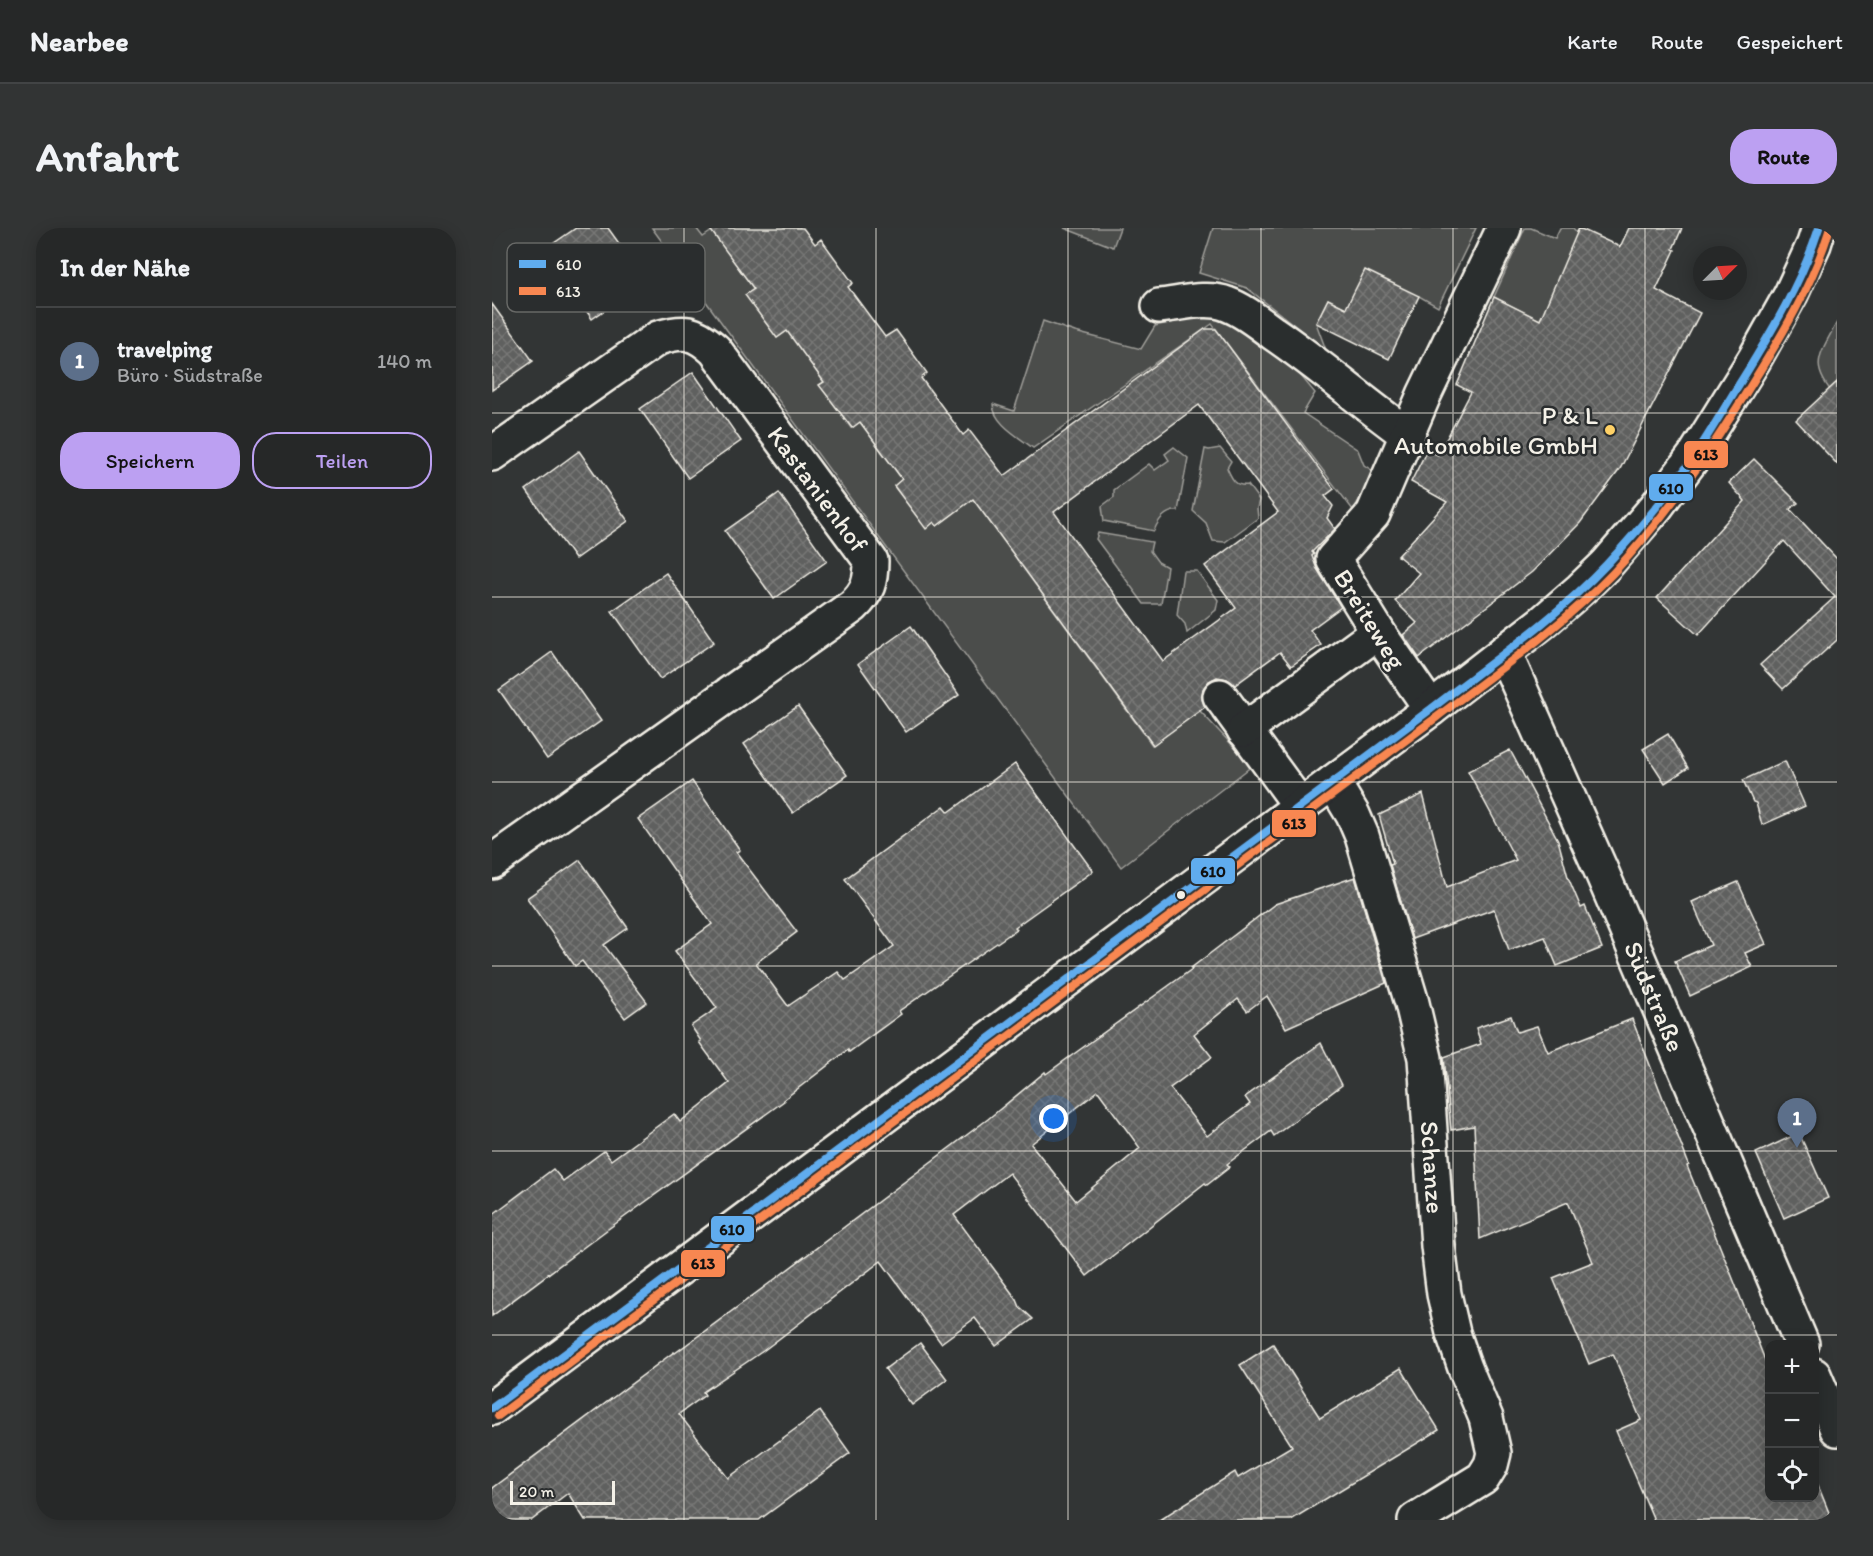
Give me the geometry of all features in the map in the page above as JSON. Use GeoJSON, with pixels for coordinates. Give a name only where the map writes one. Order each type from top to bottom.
{"type":"FeatureCollection","features":[{"type":"Feature","properties":{"kind":"street"},"geometry":{"type":"LineString","coordinates":[[1159,306],[1210,301],[1227,303],[1303,354],[1360,401],[1408,435],[1424,395],[1504,228]]}},
{"type":"Feature","properties":{"kind":"street"},"geometry":{"type":"LineString","coordinates":[[492,1408],[1301,807],[1543,622],[1606,565],[1656,507],[1695,455],[1774,324],[1809,254],[1819,228]]}},
{"type":"Feature","properties":{"kind":"street","name":"Kastanienhof"},"geometry":{"type":"LineString","coordinates":[[492,454],[658,338],[673,333],[688,332],[703,339],[715,350],[871,561],[871,574],[863,597],[853,606],[492,862]]}},
{"type":"Feature","properties":{"kind":"street","name":"Breiteweg"},"geometry":{"type":"LineString","coordinates":[[1408,435],[1373,514],[1333,559],[1378,632],[1431,709]]}},
{"type":"Feature","properties":{"kind":"street"},"geometry":{"type":"LineString","coordinates":[[1244,730],[1378,632]]}},
{"type":"Feature","properties":{"kind":"street","name":"Südstraße"},"geometry":{"type":"LineString","coordinates":[[1504,652],[1600,868],[1800,1340]]}},
{"type":"Feature","properties":{"kind":"street"},"geometry":{"type":"LineString","coordinates":[[1220,696],[1301,807]]}},
{"type":"Feature","properties":{"kind":"street","name":"Schanze"},"geometry":{"type":"LineString","coordinates":[[1333,782],[1353,815],[1362,836],[1412,1003],[1425,1058],[1438,1246],[1444,1294],[1453,1333],[1486,1418],[1494,1453],[1491,1466],[1483,1478],[1415,1520]]}},
{"type":"Feature","properties":{"kind":"street"},"geometry":{"type":"LineString","coordinates":[[1819,1386],[1837,1429]]}},
{"type":"Feature","properties":{"kind":"shaded area"},"geometry":{"type":"Polygon","coordinates":[[[652,228],[696,228],[703,237],[712,231],[754,289],[746,295],[777,338],[787,331],[824,382],[820,385],[851,428],[860,422],[902,479],[894,486],[926,528],[934,522],[937,526],[973,499],[1152,745],[1200,711],[1252,766],[1121,867],[705,300],[705,243],[663,243],[652,228]]]}},
{"type":"Feature","properties":{"kind":"shaded area"},"geometry":{"type":"Polygon","coordinates":[[[1064,228],[1120,228],[1113,247],[1064,228]]]}},
{"type":"Feature","properties":{"kind":"shaded area"},"geometry":{"type":"Polygon","coordinates":[[[1213,228],[1476,228],[1438,307],[1419,296],[1346,308],[1328,299],[1316,323],[1326,350],[1247,288],[1199,273],[1213,228]]]}},
{"type":"Feature","properties":{"kind":"shaded area"},"geometry":{"type":"Polygon","coordinates":[[[1525,228],[1531,228],[1555,238],[1560,228],[1573,228],[1582,238],[1540,320],[1494,297],[1525,228]]]}},
{"type":"Feature","properties":{"kind":"shaded area"},"geometry":{"type":"Polygon","coordinates":[[[1215,315],[1238,323],[1292,365],[1315,393],[1303,413],[1358,450],[1364,465],[1376,473],[1353,510],[1212,324],[1033,448],[1008,429],[994,411],[993,404],[1014,411],[1043,321],[1141,349],[1155,326],[1198,316],[1215,315]]]}},
{"type":"Feature","properties":{"kind":"shaded area"},"geometry":{"type":"Polygon","coordinates":[[[1837,322],[1837,398],[1822,377],[1819,361],[1837,322]]]}},
{"type":"Feature","properties":{"kind":"shaded area"},"geometry":{"type":"Polygon","coordinates":[[[1174,447],[1188,458],[1178,511],[1163,516],[1154,531],[1104,521],[1102,506],[1114,497],[1114,490],[1149,464],[1155,470],[1169,460],[1165,454],[1174,447]]]}},
{"type":"Feature","properties":{"kind":"shaded area"},"geometry":{"type":"Polygon","coordinates":[[[1220,448],[1231,461],[1227,468],[1232,479],[1240,485],[1248,485],[1259,500],[1258,518],[1225,542],[1213,541],[1206,523],[1193,511],[1205,449],[1220,448]]]}},
{"type":"Feature","properties":{"kind":"shaded area"},"geometry":{"type":"Polygon","coordinates":[[[1098,533],[1152,542],[1150,551],[1158,562],[1167,567],[1161,604],[1144,604],[1096,539],[1098,533]]]}},
{"type":"Feature","properties":{"kind":"shaded area"},"geometry":{"type":"Polygon","coordinates":[[[1183,571],[1197,571],[1218,600],[1216,610],[1187,633],[1185,624],[1177,615],[1183,571]]]}},
{"type":"Feature","properties":{"kind":"building"},"geometry":{"type":"Polygon","coordinates":[[[576,228],[608,228],[619,243],[554,243],[576,228]]]}},
{"type":"Feature","properties":{"kind":"building"},"geometry":{"type":"Polygon","coordinates":[[[709,228],[803,228],[815,244],[821,239],[853,283],[848,287],[885,337],[896,330],[927,373],[921,378],[963,435],[969,430],[1004,476],[1205,329],[1216,329],[1334,489],[1325,496],[1333,506],[1327,518],[1335,529],[1312,552],[1314,554],[1312,556],[1317,569],[1341,607],[1310,630],[1321,645],[1291,666],[1280,652],[1235,685],[1227,679],[1217,677],[1209,681],[1203,689],[1202,699],[1205,707],[1153,745],[973,499],[937,526],[934,522],[926,529],[894,486],[902,479],[860,422],[852,428],[819,385],[824,382],[787,331],[777,338],[745,295],[754,289],[709,228]],[[1199,405],[1054,512],[1163,661],[1236,608],[1205,566],[1278,512],[1199,405]]]}},
{"type":"Feature","properties":{"kind":"building"},"geometry":{"type":"Polygon","coordinates":[[[1579,228],[1620,247],[1629,228],[1682,228],[1673,249],[1675,250],[1656,290],[1700,313],[1620,469],[1580,523],[1532,572],[1419,658],[1403,635],[1417,623],[1395,601],[1419,573],[1398,556],[1447,502],[1411,482],[1427,450],[1438,455],[1471,392],[1457,385],[1494,297],[1540,320],[1579,228]]]}},
{"type":"Feature","properties":{"kind":"building"},"geometry":{"type":"Polygon","coordinates":[[[1365,270],[1419,296],[1389,359],[1316,323],[1328,299],[1346,308],[1365,270]]]}},
{"type":"Feature","properties":{"kind":"building"},"geometry":{"type":"Polygon","coordinates":[[[492,304],[533,361],[492,390],[492,304]]]}},
{"type":"Feature","properties":{"kind":"building"},"geometry":{"type":"Polygon","coordinates":[[[587,312],[602,312],[592,319],[587,312]]]}},
{"type":"Feature","properties":{"kind":"building"},"geometry":{"type":"Polygon","coordinates":[[[693,372],[741,441],[688,478],[640,409],[693,372]]]}},
{"type":"Feature","properties":{"kind":"building"},"geometry":{"type":"Polygon","coordinates":[[[1837,382],[1837,464],[1796,420],[1837,382]]]}},
{"type":"Feature","properties":{"kind":"building"},"geometry":{"type":"Polygon","coordinates":[[[579,451],[628,521],[575,559],[526,490],[579,451]]]}},
{"type":"Feature","properties":{"kind":"building"},"geometry":{"type":"Polygon","coordinates":[[[1754,459],[1798,503],[1790,509],[1837,559],[1837,640],[1783,689],[1760,665],[1835,597],[1784,541],[1698,635],[1657,598],[1745,501],[1729,483],[1754,459]]]}},
{"type":"Feature","properties":{"kind":"building"},"geometry":{"type":"Polygon","coordinates":[[[779,493],[827,561],[774,599],[725,531],[779,493]]]}},
{"type":"Feature","properties":{"kind":"building"},"geometry":{"type":"Polygon","coordinates":[[[666,573],[714,642],[660,679],[612,611],[666,573]]]}},
{"type":"Feature","properties":{"kind":"building"},"geometry":{"type":"Polygon","coordinates":[[[911,626],[959,695],[906,732],[858,664],[911,626]]]}},
{"type":"Feature","properties":{"kind":"building"},"geometry":{"type":"Polygon","coordinates":[[[552,652],[601,721],[547,759],[499,690],[552,652]]]}},
{"type":"Feature","properties":{"kind":"building"},"geometry":{"type":"Polygon","coordinates":[[[798,706],[847,775],[793,813],[744,744],[798,706]]]}},
{"type":"Feature","properties":{"kind":"building"},"geometry":{"type":"Polygon","coordinates":[[[1668,734],[1688,768],[1665,783],[1643,749],[1668,734]]]}},
{"type":"Feature","properties":{"kind":"building"},"geometry":{"type":"Polygon","coordinates":[[[1510,750],[1558,840],[1568,877],[1581,908],[1585,906],[1602,948],[1557,966],[1545,937],[1509,950],[1494,909],[1412,939],[1390,865],[1393,864],[1379,815],[1423,794],[1447,887],[1516,860],[1468,771],[1510,750]]]}},
{"type":"Feature","properties":{"kind":"building"},"geometry":{"type":"Polygon","coordinates":[[[1785,761],[1805,806],[1762,825],[1756,803],[1753,802],[1743,780],[1785,761]]]}},
{"type":"Feature","properties":{"kind":"building"},"geometry":{"type":"Polygon","coordinates":[[[1015,764],[1093,871],[1015,927],[1017,929],[899,1011],[901,1014],[849,1052],[848,1050],[784,1101],[492,1316],[492,1215],[553,1169],[563,1181],[604,1151],[611,1160],[674,1114],[680,1122],[729,1083],[699,1042],[701,1041],[691,1026],[717,1008],[675,951],[712,924],[638,819],[692,781],[740,850],[736,852],[797,932],[756,963],[788,1006],[838,972],[845,980],[894,946],[845,879],[944,806],[949,812],[1015,764]]]}},
{"type":"Feature","properties":{"kind":"building"},"geometry":{"type":"Polygon","coordinates":[[[580,860],[628,928],[604,945],[647,1002],[625,1018],[582,961],[575,966],[527,898],[580,860]]]}},
{"type":"Feature","properties":{"kind":"building"},"geometry":{"type":"Polygon","coordinates":[[[1355,877],[1386,983],[1286,1028],[1267,996],[1247,1011],[1238,999],[1194,1034],[1212,1057],[1170,1088],[1207,1136],[1250,1104],[1245,1097],[1321,1043],[1342,1085],[1274,1136],[1271,1131],[1227,1164],[1230,1167],[1207,1185],[1205,1183],[1087,1276],[1009,1173],[954,1215],[1020,1307],[1033,1319],[996,1346],[975,1318],[941,1343],[881,1261],[763,1351],[703,1392],[705,1395],[679,1414],[728,1478],[820,1411],[850,1453],[759,1520],[585,1520],[568,1493],[532,1520],[492,1520],[492,1488],[988,1119],[1045,1072],[1046,1074],[1192,969],[1275,904],[1355,877]],[[1098,1091],[1031,1144],[1076,1201],[1140,1148],[1098,1091]]]}},
{"type":"Feature","properties":{"kind":"building"},"geometry":{"type":"Polygon","coordinates":[[[1738,882],[1766,944],[1745,953],[1752,967],[1690,996],[1675,961],[1711,945],[1692,902],[1738,882]]]}},
{"type":"Feature","properties":{"kind":"building"},"geometry":{"type":"Polygon","coordinates":[[[1511,1016],[1517,1032],[1537,1026],[1548,1052],[1632,1019],[1689,1165],[1687,1166],[1765,1360],[1765,1502],[1819,1502],[1819,1488],[1832,1520],[1654,1520],[1616,1431],[1641,1420],[1613,1354],[1589,1364],[1553,1278],[1593,1262],[1568,1202],[1480,1239],[1474,1126],[1451,1130],[1444,1057],[1481,1044],[1476,1028],[1511,1016]]]}},
{"type":"Feature","properties":{"kind":"building"},"geometry":{"type":"Polygon","coordinates":[[[1799,1133],[1828,1198],[1784,1218],[1756,1153],[1799,1133]]]}},
{"type":"Feature","properties":{"kind":"building"},"geometry":{"type":"Polygon","coordinates":[[[920,1343],[947,1379],[912,1405],[885,1369],[920,1343]]]}},
{"type":"Feature","properties":{"kind":"building"},"geometry":{"type":"Polygon","coordinates":[[[1273,1344],[1320,1418],[1401,1368],[1439,1430],[1291,1520],[1159,1520],[1235,1472],[1238,1478],[1292,1446],[1240,1365],[1273,1344]]]}},
{"type":"Feature","properties":{"kind":"transit line","name":"610"},"geometry":{"type":"LineString","coordinates":[[492,1408],[1431,709],[1522,640],[1565,604],[1630,539],[1695,455],[1786,305],[1819,228]]}},
{"type":"Feature","properties":{"kind":"transit line","name":"613"},"geometry":{"type":"LineString","coordinates":[[498,1416],[1437,717],[1572,612],[1613,573],[1652,529],[1704,458],[1784,330],[1814,272],[1829,231]]}},
{"type":"Feature","properties":{"kind":"place","name":"P & L Automobile GmbH"},"geometry":{"type":"Point","coordinates":[1610,430]}},
{"type":"Feature","properties":{"kind":"place","name":"travelping"},"geometry":{"type":"Point","coordinates":[1797,1148]}}]}
